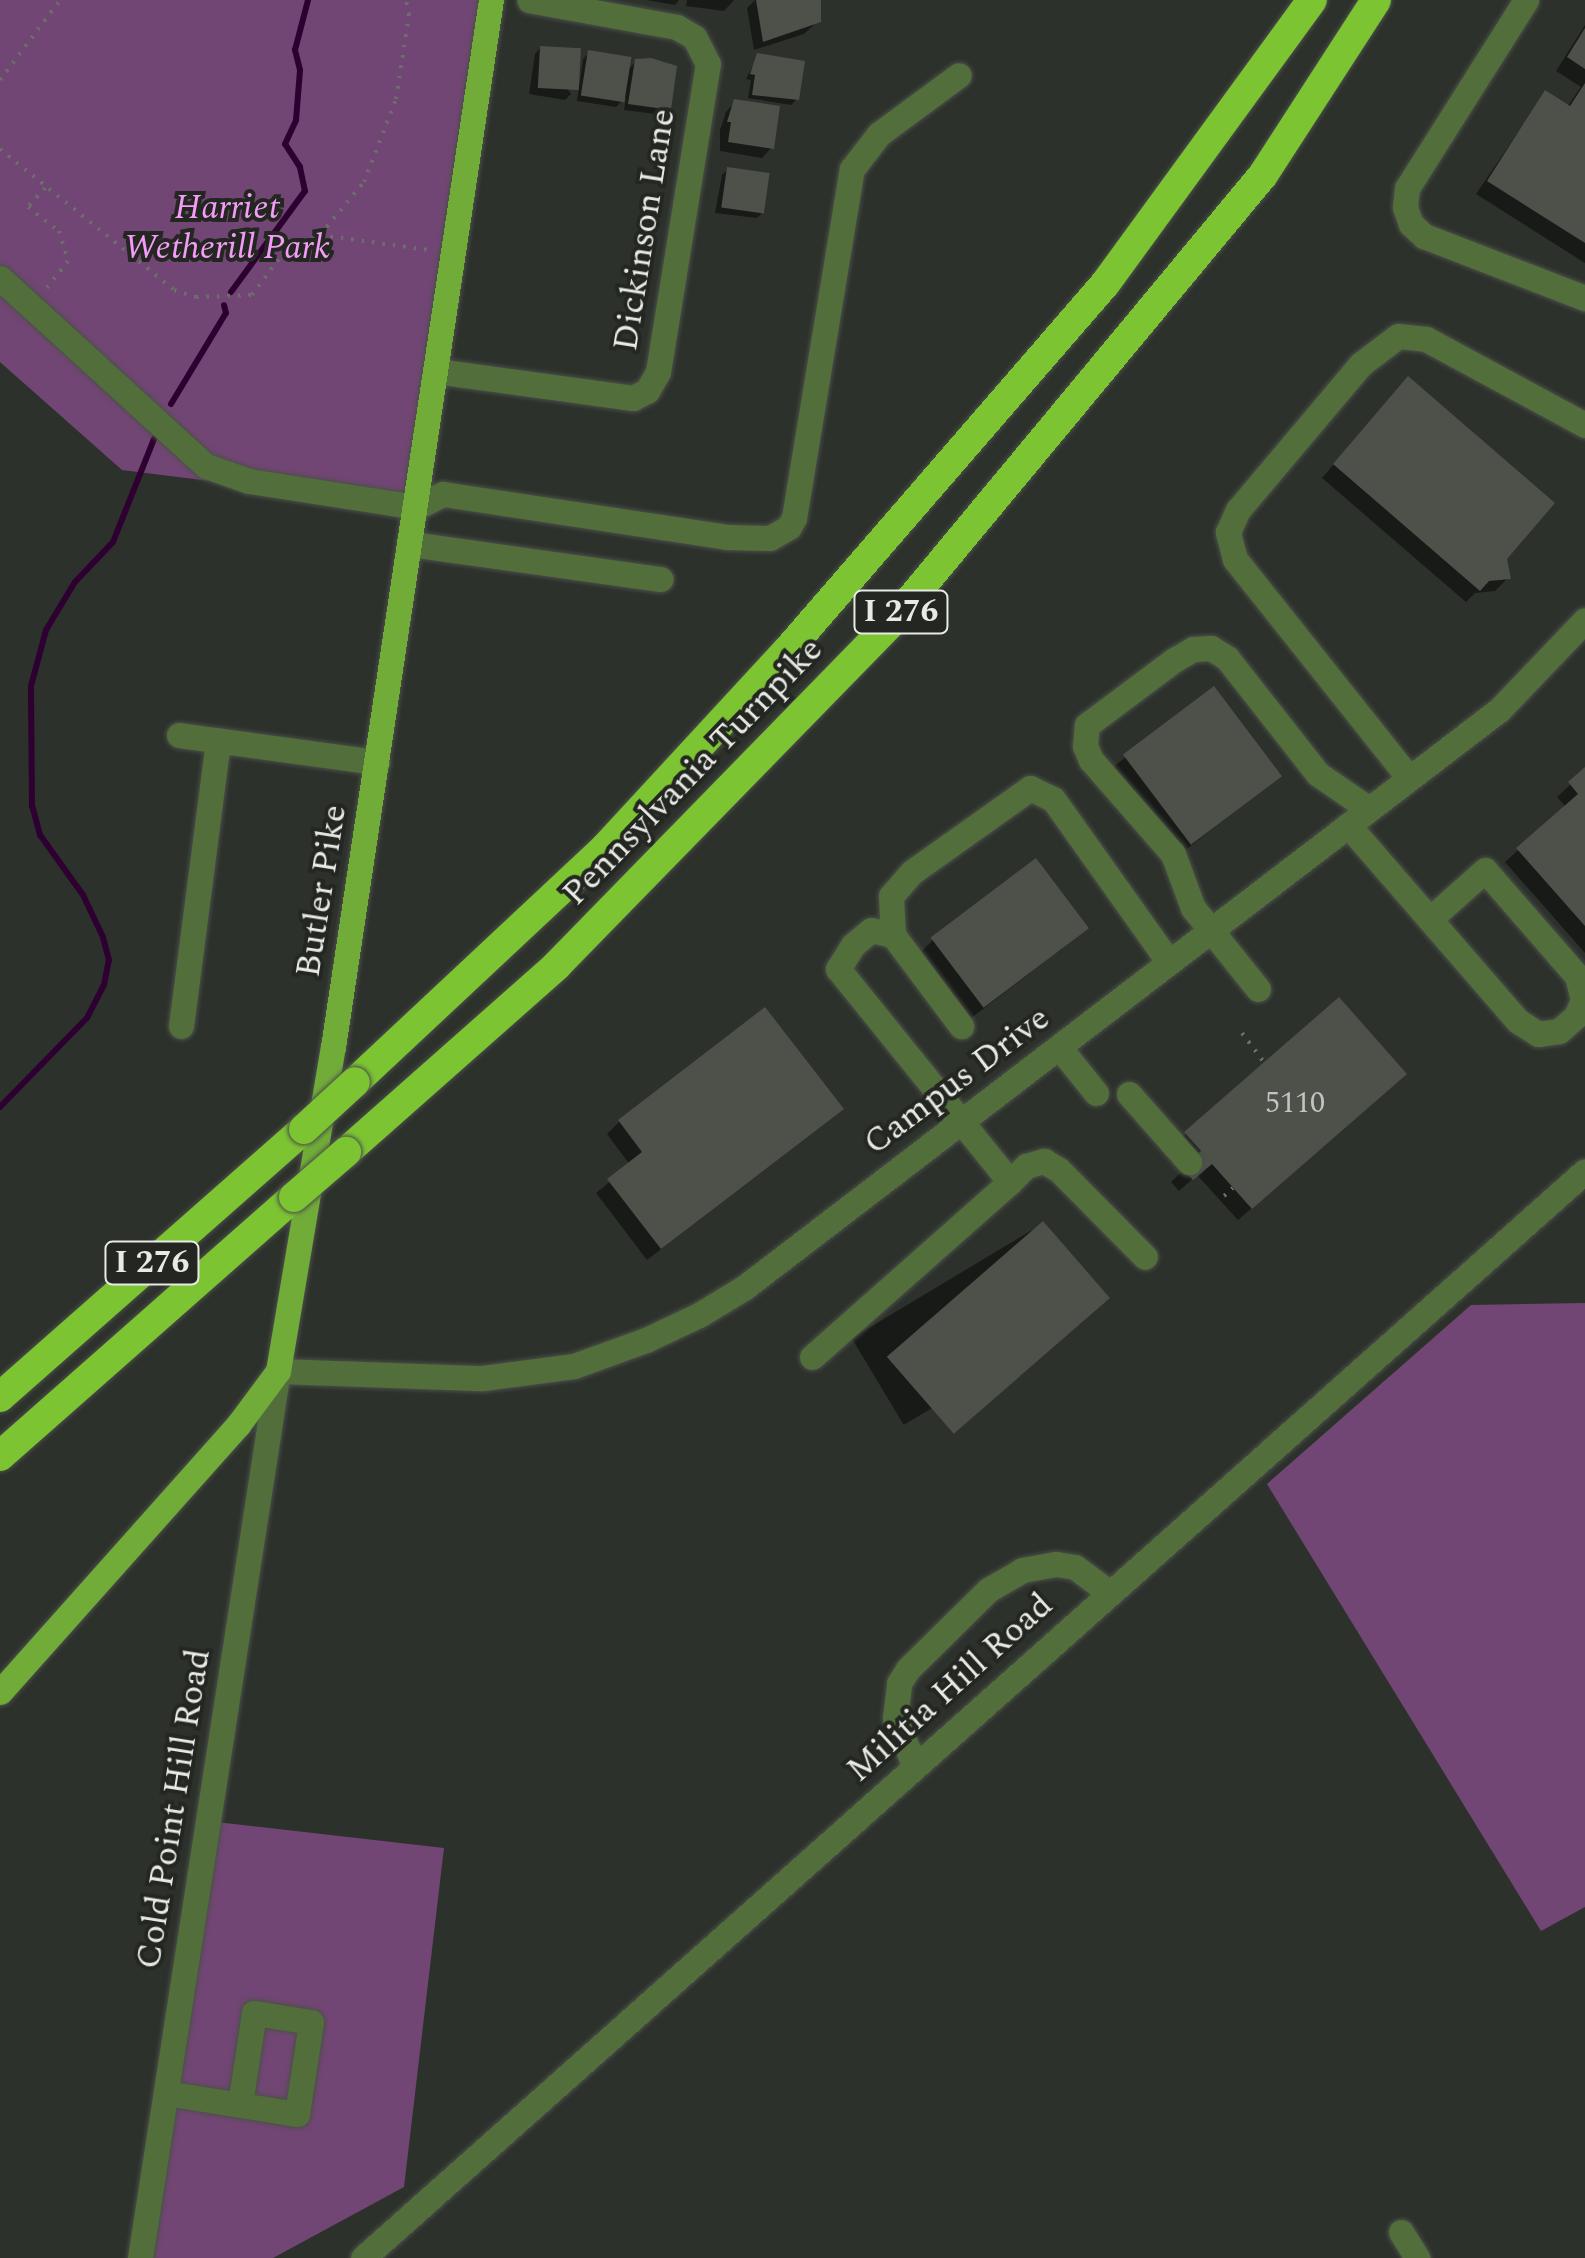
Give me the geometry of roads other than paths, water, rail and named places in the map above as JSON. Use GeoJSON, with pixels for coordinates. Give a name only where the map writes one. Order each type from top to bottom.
{"type":"FeatureCollection","features":[{"type":"Feature","properties":{"kind":"highway","name":"Pennsylvania Turnpike"},"geometry":{"type":"LineString","coordinates":[[0,1397],[304,1129],[606,847],[787,651],[1105,284],[1312,0]]}},
{"type":"Feature","properties":{"kind":"highway","name":"Pennsylvania Turnpike"},"geometry":{"type":"LineString","coordinates":[[0,1456],[556,965],[892,622],[1263,175],[1376,0]]}},
{"type":"Feature","properties":{"kind":"main road","name":"Butler Pike"},"geometry":{"type":"LineString","coordinates":[[0,1692],[238,1426],[278,1371],[411,544],[490,0]]}},
{"type":"Feature","properties":{"kind":"street","name":"Dickinson Lane"},"geometry":{"type":"LineString","coordinates":[[436,370],[633,398],[647,391],[664,351],[708,64],[694,37],[677,27],[529,0]]}},
{"type":"Feature","properties":{"kind":"street"},"geometry":{"type":"LineString","coordinates":[[1526,0],[1406,188],[1405,207],[1411,224],[1424,236],[1585,298]]}},
{"type":"Feature","properties":{"kind":"street"},"geometry":{"type":"LineString","coordinates":[[0,278],[206,466],[249,481],[416,507],[443,494],[758,540],[789,527],[797,505],[852,169],[880,134],[959,75]]}},
{"type":"Feature","properties":{"kind":"street"},"geometry":{"type":"LineString","coordinates":[[1409,778],[1234,560],[1228,532],[1238,510],[1361,364],[1398,336],[1426,339],[1585,425]]}},
{"type":"Feature","properties":{"kind":"street"},"geometry":{"type":"LineString","coordinates":[[411,544],[661,579]]}},
{"type":"Feature","properties":{"kind":"street","name":"Campus Drive"},"geometry":{"type":"LineString","coordinates":[[278,1371],[483,1378],[574,1366],[646,1340],[745,1287],[1499,710],[1580,637]]}},
{"type":"Feature","properties":{"kind":"street"},"geometry":{"type":"LineString","coordinates":[[1258,990],[1193,908],[1173,854],[1091,760],[1085,746],[1088,725],[1193,650],[1211,648],[1227,658],[1318,774],[1358,817],[1430,918],[1518,1021],[1538,1034],[1559,1032],[1576,1016],[1583,1000],[1577,976],[1485,870],[1430,918]]}},
{"type":"Feature","properties":{"kind":"street"},"geometry":{"type":"LineString","coordinates":[[179,735],[377,762]]}},
{"type":"Feature","properties":{"kind":"street"},"geometry":{"type":"LineString","coordinates":[[181,1026],[218,740]]}},
{"type":"Feature","properties":{"kind":"street"},"geometry":{"type":"LineString","coordinates":[[960,1026],[893,935],[890,896],[912,872],[1030,788],[1053,799],[1169,962]]}},
{"type":"Feature","properties":{"kind":"street"},"geometry":{"type":"LineString","coordinates":[[893,935],[871,930],[853,945],[838,970],[1010,1182]]}},
{"type":"Feature","properties":{"kind":"street"},"geometry":{"type":"LineString","coordinates":[[1058,1047],[1096,1092]]}},
{"type":"Feature","properties":{"kind":"street"},"geometry":{"type":"LineString","coordinates":[[1129,1094],[1189,1162]]}},
{"type":"Feature","properties":{"kind":"street"},"geometry":{"type":"LineString","coordinates":[[812,1357],[1026,1166],[1044,1162],[1059,1170],[1145,1257]]}},
{"type":"Feature","properties":{"kind":"street","name":"Militia Hill Road"},"geometry":{"type":"LineString","coordinates":[[362,2258],[1585,1171]]}},
{"type":"Feature","properties":{"kind":"street","name":"Cold Point Hill Road"},"geometry":{"type":"LineString","coordinates":[[140,2258],[278,1371]]}},
{"type":"Feature","properties":{"kind":"street"},"geometry":{"type":"LineString","coordinates":[[915,1767],[895,1718],[899,1683],[908,1669],[988,1590],[1022,1570],[1056,1564],[1074,1567],[1110,1593]]}},
{"type":"Feature","properties":{"kind":"street"},"geometry":{"type":"LineString","coordinates":[[166,2093],[240,2105]]}},
{"type":"Feature","properties":{"kind":"street"},"geometry":{"type":"LineString","coordinates":[[1401,2232],[1417,2258]]}},
{"type":"Feature","properties":{"kind":"waterway"},"geometry":{"type":"LineString","coordinates":[[231,292],[305,191],[300,167],[285,144],[296,120],[300,70],[295,50],[308,0]]}},
{"type":"Feature","properties":{"kind":"waterway"},"geometry":{"type":"LineString","coordinates":[[171,404],[226,313],[224,305]]}},
{"type":"Feature","properties":{"kind":"waterway"},"geometry":{"type":"LineString","coordinates":[[0,1107],[87,1018],[104,985],[109,960],[103,937],[83,895],[40,835],[32,806],[31,686],[46,630],[75,582],[113,542],[154,439]]}},
{"type":"Feature","properties":{"kind":"park label","name":"Harriet Wetherill Park"},"geometry":{"type":"Point","coordinates":[227,228]}}]}
